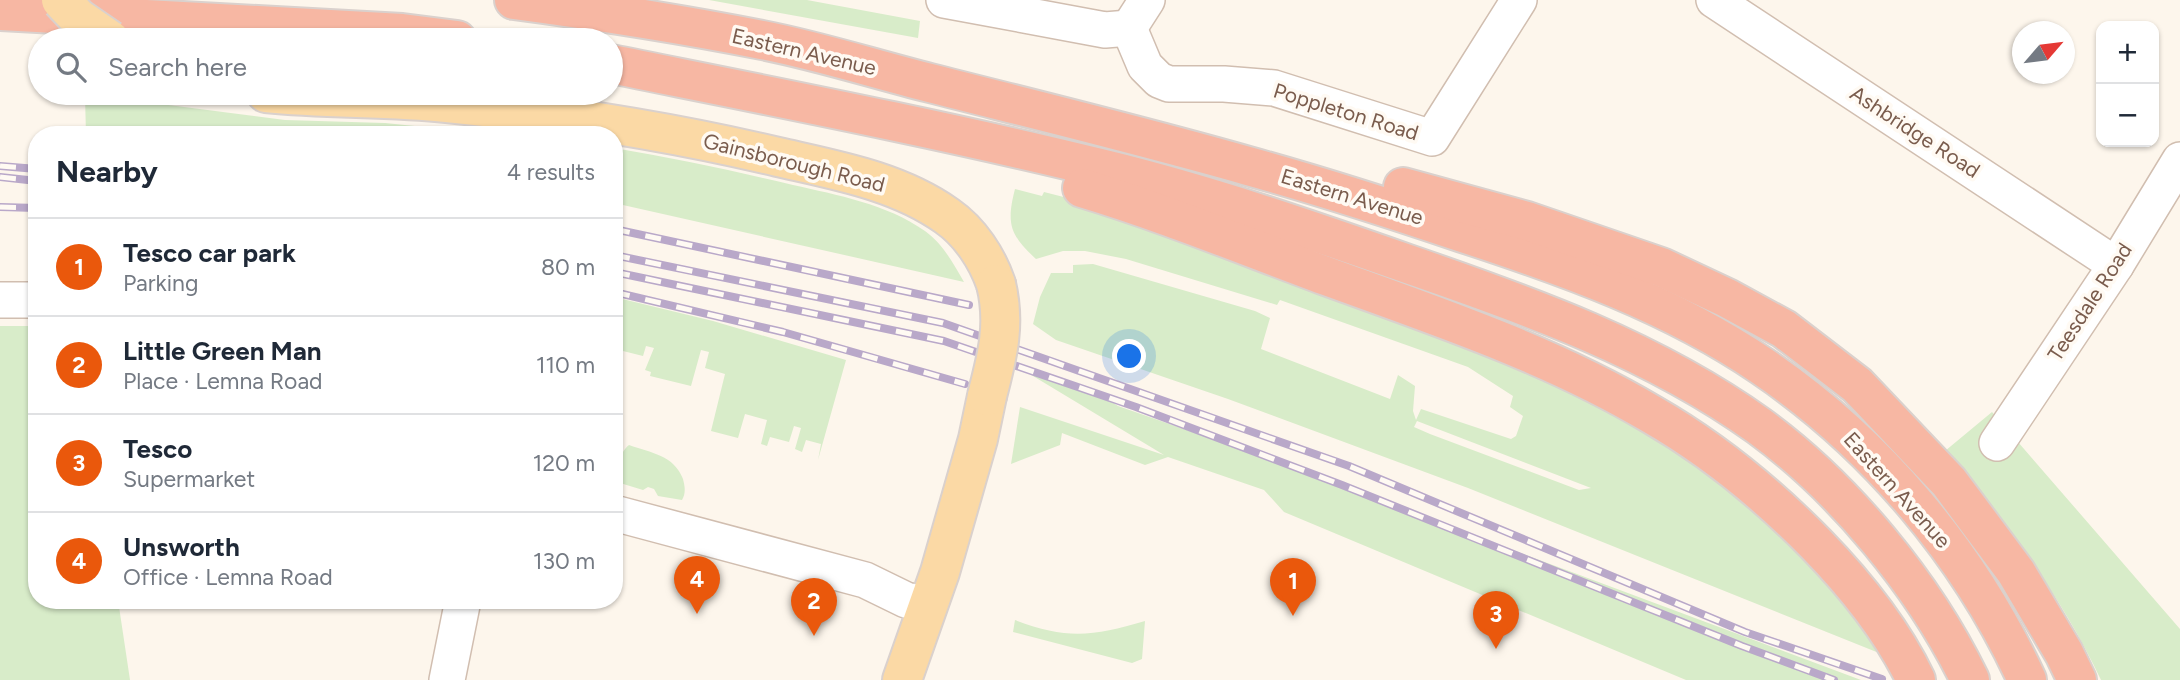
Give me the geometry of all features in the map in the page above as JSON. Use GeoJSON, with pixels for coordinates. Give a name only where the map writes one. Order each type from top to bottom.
{"type":"FeatureCollection","features":[{"type":"Feature","properties":{"kind":"highway","name":"Eastern Avenue"},"geometry":{"type":"LineString","coordinates":[[514,0],[764,40],[1120,129],[1338,191],[1558,264],[1706,330],[1799,392],[1861,446],[1956,555],[2004,633],[2027,680]]}},
{"type":"Feature","properties":{"kind":"highway"},"geometry":{"type":"LineString","coordinates":[[0,11],[315,28]]}},
{"type":"Feature","properties":{"kind":"highway"},"geometry":{"type":"LineString","coordinates":[[764,40],[933,64],[1327,167],[1527,221],[1661,267],[1727,298],[1784,329],[1857,385],[1950,482],[2015,572],[2064,653],[2077,680]]}},
{"type":"Feature","properties":{"kind":"highway","name":"Eastern Avenue"},"geometry":{"type":"LineString","coordinates":[[623,66],[923,128],[1121,174],[1362,248],[1483,290],[1608,339],[1688,381],[1760,427],[1820,478],[1871,532],[1909,578],[1938,621],[1970,680]]}},
{"type":"Feature","properties":{"kind":"highway"},"geometry":{"type":"LineString","coordinates":[[758,93],[1102,194],[1453,323],[1579,375],[1652,414],[1734,469],[1794,521],[1862,597],[1889,634],[1916,680]]}},
{"type":"Feature","properties":{"kind":"main road"},"geometry":{"type":"LineString","coordinates":[[61,0],[78,18],[93,28]]}},
{"type":"Feature","properties":{"kind":"main road","name":"Gainsborough Road"},"geometry":{"type":"LineString","coordinates":[[464,105],[586,119],[706,140],[857,175],[911,195],[948,217],[973,241],[988,262],[996,284],[1002,318],[999,346],[978,439],[940,572],[902,680]]}},
{"type":"Feature","properties":{"kind":"street"},"geometry":{"type":"LineString","coordinates":[[944,0],[1010,7],[1105,30],[1138,14]]}},
{"type":"Feature","properties":{"kind":"street","name":"Poppleton Road"},"geometry":{"type":"LineString","coordinates":[[1138,14],[1145,66],[1159,80],[1169,84],[1224,84],[1274,89],[1432,138],[1518,0]]}},
{"type":"Feature","properties":{"kind":"street","name":"Ashbridge Road"},"geometry":{"type":"LineString","coordinates":[[1714,0],[2116,265]]}},
{"type":"Feature","properties":{"kind":"street","name":"Teesdale Road"},"geometry":{"type":"LineString","coordinates":[[1998,444],[2116,265],[2180,160]]}},
{"type":"Feature","properties":{"kind":"street"},"geometry":{"type":"LineString","coordinates":[[0,300],[28,300]]}},
{"type":"Feature","properties":{"kind":"street"},"geometry":{"type":"LineString","coordinates":[[623,515],[865,580],[906,600],[928,605]]}},
{"type":"Feature","properties":{"kind":"street"},"geometry":{"type":"LineString","coordinates":[[447,680],[461,609]]}},
{"type":"Feature","properties":{"kind":"green space"},"geometry":{"type":"Polygon","coordinates":[[[709,0],[807,0],[920,21],[918,38],[709,0]]]}},
{"type":"Feature","properties":{"kind":"green space"},"geometry":{"type":"Polygon","coordinates":[[[85,105],[168,105],[285,120],[415,126],[147,126],[86,126],[85,105]]]}},
{"type":"Feature","properties":{"kind":"green space"},"geometry":{"type":"Polygon","coordinates":[[[623,150],[749,175],[878,207],[910,222],[931,236],[947,254],[964,282],[623,205],[623,150]]]}},
{"type":"Feature","properties":{"kind":"green space"},"geometry":{"type":"Polygon","coordinates":[[[1015,189],[1042,196],[1044,192],[1095,205],[1601,399],[1733,481],[1886,647],[1879,653],[1468,488],[1228,399],[1056,340],[1033,324],[1040,297],[1051,273],[1073,273],[1073,265],[1093,264],[1255,311],[1270,318],[1261,349],[1390,399],[1398,375],[1415,386],[1413,411],[1416,420],[1421,409],[1511,439],[1516,436],[1523,416],[1510,407],[1513,396],[1468,367],[1280,300],[1277,305],[1126,259],[1085,251],[1063,251],[1036,259],[1020,243],[1012,228],[1011,211],[1015,189]],[[1417,421],[1414,427],[1579,490],[1591,488],[1417,421]]]}},
{"type":"Feature","properties":{"kind":"green space"},"geometry":{"type":"Polygon","coordinates":[[[623,299],[713,321],[846,360],[818,460],[821,444],[806,440],[802,452],[795,449],[801,428],[794,426],[789,442],[770,437],[767,446],[761,444],[767,420],[745,414],[738,438],[711,431],[725,374],[705,368],[709,352],[701,350],[691,386],[650,376],[651,372],[645,370],[654,348],[646,346],[643,356],[623,351],[623,299]]]}},
{"type":"Feature","properties":{"kind":"green space"},"geometry":{"type":"Polygon","coordinates":[[[0,326],[28,326],[28,609],[119,609],[130,680],[0,680],[0,326]]]}},
{"type":"Feature","properties":{"kind":"green space"},"geometry":{"type":"Polygon","coordinates":[[[1028,373],[1093,390],[1118,406],[1261,456],[1861,680],[1686,680],[1284,512],[1264,490],[1168,457],[1145,465],[1062,433],[1060,445],[1011,464],[1020,407],[1164,455],[1028,373]]]}},
{"type":"Feature","properties":{"kind":"green space"},"geometry":{"type":"Polygon","coordinates":[[[1992,412],[2180,629],[2180,680],[2101,680],[2050,589],[1989,505],[1945,451],[1992,412]]]}},
{"type":"Feature","properties":{"kind":"green space"},"geometry":{"type":"Polygon","coordinates":[[[629,445],[668,460],[679,471],[684,482],[682,500],[658,496],[654,489],[648,487],[643,490],[623,484],[623,453],[629,445]]]}},
{"type":"Feature","properties":{"kind":"green space"},"geometry":{"type":"Polygon","coordinates":[[[1015,620],[1050,631],[1080,634],[1145,621],[1142,659],[1132,663],[1013,632],[1015,620]]]}},
{"type":"Feature","properties":{"kind":"railway"},"geometry":{"type":"LineString","coordinates":[[0,166],[28,168]]}},
{"type":"Feature","properties":{"kind":"railway"},"geometry":{"type":"LineString","coordinates":[[0,177],[28,180]]}},
{"type":"Feature","properties":{"kind":"railway"},"geometry":{"type":"LineString","coordinates":[[0,207],[28,208]]}},
{"type":"Feature","properties":{"kind":"railway"},"geometry":{"type":"LineString","coordinates":[[623,231],[969,305]]}},
{"type":"Feature","properties":{"kind":"railway"},"geometry":{"type":"LineString","coordinates":[[623,257],[943,323],[1349,466],[1745,632],[1882,679]]}},
{"type":"Feature","properties":{"kind":"railway"},"geometry":{"type":"LineString","coordinates":[[623,274],[944,341],[1136,407],[1342,485],[1742,646],[1834,680]]}},
{"type":"Feature","properties":{"kind":"railway"},"geometry":{"type":"LineString","coordinates":[[623,294],[783,332],[965,384]]}},
{"type":"Feature","properties":{"kind":"place","name":"Unsworth"},"geometry":{"type":"Point","coordinates":[697,614]}},
{"type":"Feature","properties":{"kind":"place","name":"Tesco car park"},"geometry":{"type":"Point","coordinates":[1293,616]}},
{"type":"Feature","properties":{"kind":"place","name":"Little Green Man"},"geometry":{"type":"Point","coordinates":[814,636]}},
{"type":"Feature","properties":{"kind":"place","name":"Tesco"},"geometry":{"type":"Point","coordinates":[1496,649]}}]}
